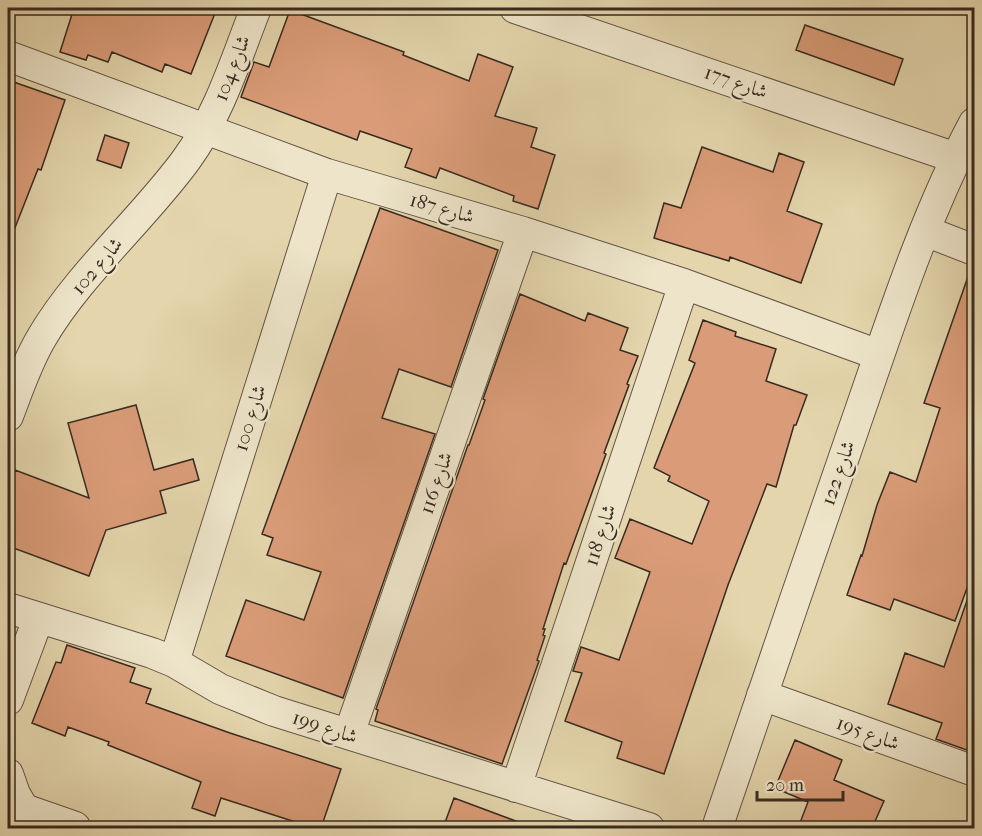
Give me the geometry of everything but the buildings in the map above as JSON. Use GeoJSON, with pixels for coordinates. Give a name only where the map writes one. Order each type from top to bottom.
{"type":"FeatureCollection","features":[{"type":"Feature","properties":{"kind":"street","name":"شارع 104"},"geometry":{"type":"LineString","coordinates":[[206,128],[256,8]]}},
{"type":"Feature","properties":{"kind":"street","name":"شارع 177"},"geometry":{"type":"LineString","coordinates":[[515,8],[956,159]]}},
{"type":"Feature","properties":{"kind":"street","name":"شارع 187"},"geometry":{"type":"LineString","coordinates":[[8,56],[327,174],[523,232],[684,284],[879,355]]}},
{"type":"Feature","properties":{"kind":"street","name":"شارع 122"},"geometry":{"type":"LineString","coordinates":[[717,828],[879,355],[925,231],[956,159],[975,123]]}},
{"type":"Feature","properties":{"kind":"street","name":"شارع 102"},"geometry":{"type":"LineString","coordinates":[[8,417],[29,363],[57,314],[186,161],[206,128]]}},
{"type":"Feature","properties":{"kind":"street","name":"شارع 100"},"geometry":{"type":"LineString","coordinates":[[174,662],[327,174]]}},
{"type":"Feature","properties":{"kind":"street"},"geometry":{"type":"LineString","coordinates":[[925,231],[975,250]]}},
{"type":"Feature","properties":{"kind":"street","name":"شارع 116"},"geometry":{"type":"LineString","coordinates":[[349,734],[523,232]]}},
{"type":"Feature","properties":{"kind":"street","name":"شارع 118"},"geometry":{"type":"LineString","coordinates":[[516,787],[684,284]]}},
{"type":"Feature","properties":{"kind":"street","name":"شارع 199"},"geometry":{"type":"LineString","coordinates":[[8,608],[128,645],[174,662],[220,689],[274,711],[649,828]]}},
{"type":"Feature","properties":{"kind":"street"},"geometry":{"type":"LineString","coordinates":[[8,700],[38,619]]}},
{"type":"Feature","properties":{"kind":"street","name":"شارع 195"},"geometry":{"type":"LineString","coordinates":[[762,695],[975,771]]}},
{"type":"Feature","properties":{"kind":"street"},"geometry":{"type":"LineString","coordinates":[[8,774],[15,794],[16,808],[74,828]]}}]}
